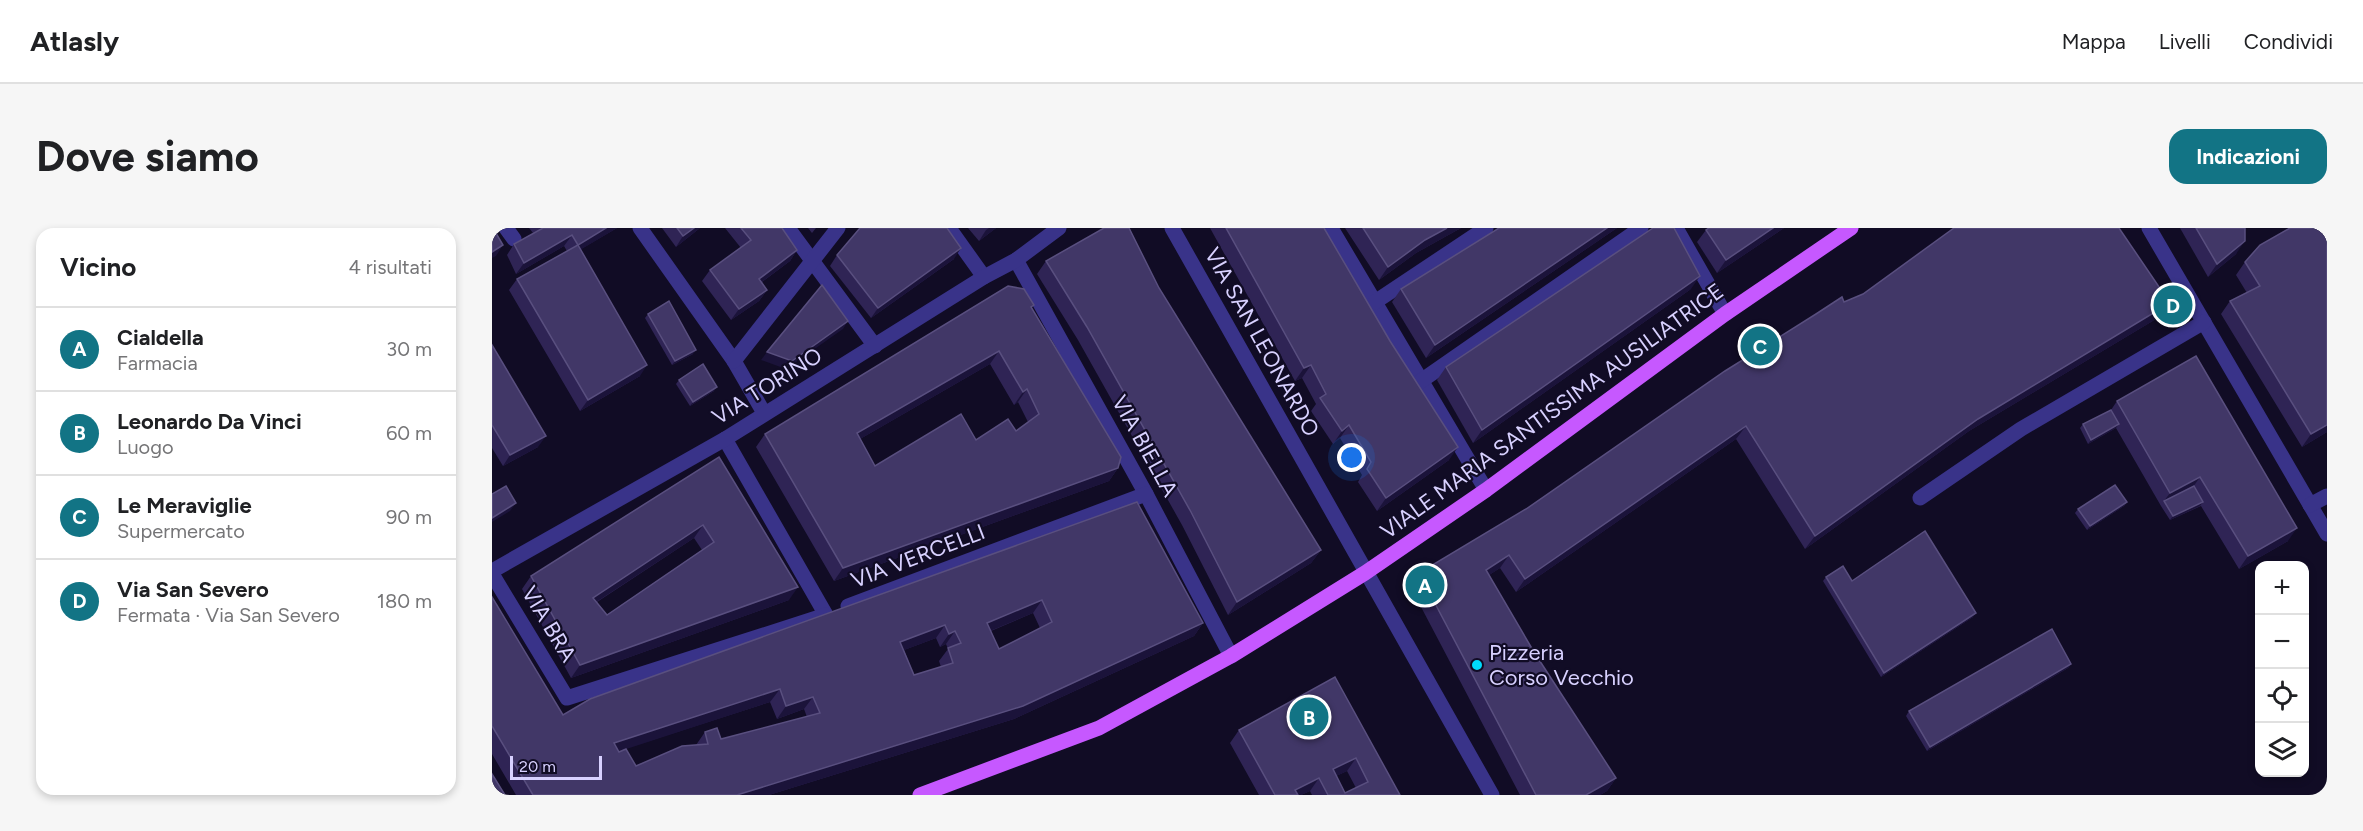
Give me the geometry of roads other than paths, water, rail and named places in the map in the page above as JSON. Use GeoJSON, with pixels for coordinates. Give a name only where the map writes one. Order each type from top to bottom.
{"type":"FeatureCollection","features":[{"type":"Feature","properties":{"kind":"main road","name":"VIALE MARIA SANTISSIMA AUSILIATRICE"},"geometry":{"type":"LineString","coordinates":[[920,795],[1099,728],[1231,656],[1365,573],[1486,490],[1725,314],[1851,228]]}},
{"type":"Feature","properties":{"kind":"street"},"geometry":{"type":"LineString","coordinates":[[640,228],[734,361],[764,413]]}},
{"type":"Feature","properties":{"kind":"street"},"geometry":{"type":"LineString","coordinates":[[788,228],[875,346]]}},
{"type":"Feature","properties":{"kind":"street"},"geometry":{"type":"LineString","coordinates":[[734,361],[838,228]]}},
{"type":"Feature","properties":{"kind":"street"},"geometry":{"type":"LineString","coordinates":[[949,228],[984,277]]}},
{"type":"Feature","properties":{"kind":"street","name":"VIA TORINO"},"geometry":{"type":"LineString","coordinates":[[492,573],[725,439],[984,277],[1016,260],[1059,228]]}},
{"type":"Feature","properties":{"kind":"street","name":"VIA SAN LEONARDO"},"geometry":{"type":"LineString","coordinates":[[1172,228],[1492,795]]}},
{"type":"Feature","properties":{"kind":"street"},"geometry":{"type":"LineString","coordinates":[[1331,228],[1486,490]]}},
{"type":"Feature","properties":{"kind":"street"},"geometry":{"type":"LineString","coordinates":[[1375,302],[1486,228]]}},
{"type":"Feature","properties":{"kind":"street"},"geometry":{"type":"LineString","coordinates":[[1421,381],[1641,228]]}},
{"type":"Feature","properties":{"kind":"street"},"geometry":{"type":"LineString","coordinates":[[1676,228],[1725,314]]}},
{"type":"Feature","properties":{"kind":"street"},"geometry":{"type":"LineString","coordinates":[[2149,228],[2327,534]]}},
{"type":"Feature","properties":{"kind":"street","name":"VIA BIELLA"},"geometry":{"type":"LineString","coordinates":[[1016,260],[1146,494],[1231,656]]}},
{"type":"Feature","properties":{"kind":"street"},"geometry":{"type":"LineString","coordinates":[[1920,498],[2021,429],[2204,322]]}},
{"type":"Feature","properties":{"kind":"street"},"geometry":{"type":"LineString","coordinates":[[725,439],[826,615]]}},
{"type":"Feature","properties":{"kind":"street","name":"VIA VERCELLI"},"geometry":{"type":"LineString","coordinates":[[567,698],[826,615],[1146,494]]}},
{"type":"Feature","properties":{"kind":"street"},"geometry":{"type":"LineString","coordinates":[[2310,505],[2327,496]]}},
{"type":"Feature","properties":{"kind":"street","name":"VIA BRA"},"geometry":{"type":"LineString","coordinates":[[492,573],[567,698]]}},
{"type":"Feature","properties":{"kind":"place","name":"Via San Severo"},"geometry":{"type":"Point","coordinates":[2173,305]}},
{"type":"Feature","properties":{"kind":"place","name":"Le Meraviglie"},"geometry":{"type":"Point","coordinates":[1760,346]}},
{"type":"Feature","properties":{"kind":"place","name":"Cialdella"},"geometry":{"type":"Point","coordinates":[1425,585]}},
{"type":"Feature","properties":{"kind":"place","name":"Pizzeria Corso Vecchio"},"geometry":{"type":"Point","coordinates":[1477,665]}},
{"type":"Feature","properties":{"kind":"place","name":"Leonardo Da Vinci"},"geometry":{"type":"Point","coordinates":[1309,717]}}]}
